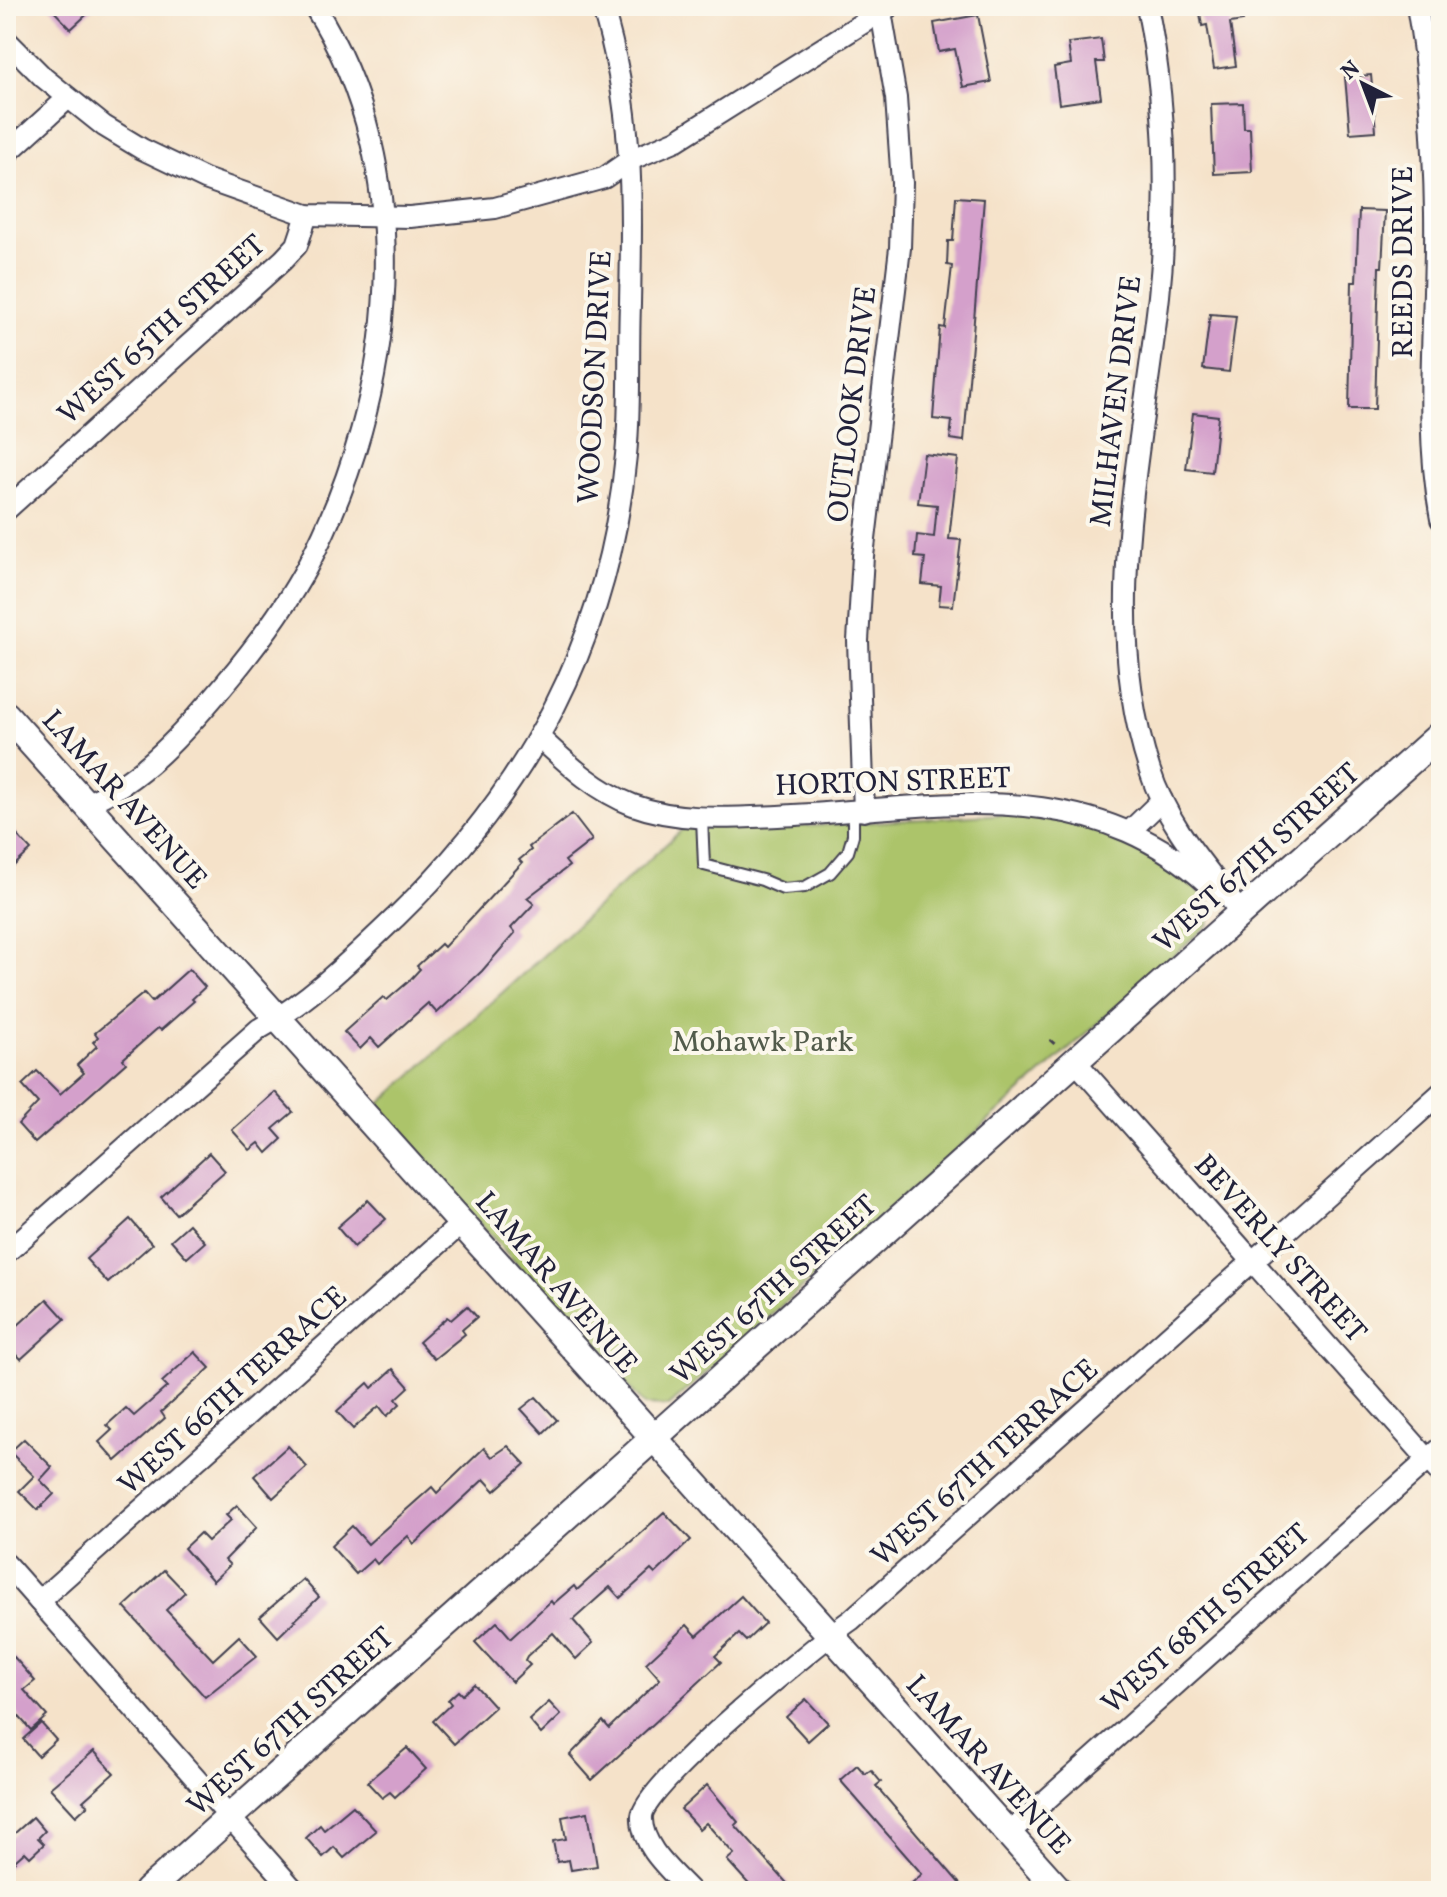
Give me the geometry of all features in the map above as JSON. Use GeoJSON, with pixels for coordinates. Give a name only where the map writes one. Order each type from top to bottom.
{"type":"FeatureCollection","features":[{"type":"Feature","properties":{"kind":"street"},"geometry":{"type":"LineString","coordinates":[[87,803],[112,793],[203,710],[256,647],[307,567],[342,490],[374,377],[383,308],[383,216],[377,163],[364,109],[341,51],[314,6]]}},
{"type":"Feature","properties":{"kind":"street","name":"WOODSON DRIVE"},"geometry":{"type":"LineString","coordinates":[[6,1253],[259,1029],[296,1008],[439,875],[481,826],[540,738],[581,649],[599,597],[618,519],[626,453],[630,160],[621,78],[602,6]]}},
{"type":"Feature","properties":{"kind":"street","name":"MILHAVEN DRIVE"},"geometry":{"type":"LineString","coordinates":[[1147,6],[1162,118],[1165,205],[1159,293],[1130,530],[1126,596],[1134,698],[1150,772],[1162,800],[1187,842],[1241,913]]}},
{"type":"Feature","properties":{"kind":"street","name":"REEDS DRIVE"},"geometry":{"type":"LineString","coordinates":[[1417,6],[1432,124],[1435,214],[1431,389],[1433,449],[1441,519]]}},
{"type":"Feature","properties":{"kind":"street"},"geometry":{"type":"LineString","coordinates":[[6,40],[68,98],[142,149],[205,179],[307,215],[430,216],[495,208],[604,178],[630,160],[677,140],[883,8]]}},
{"type":"Feature","properties":{"kind":"street","name":"OUTLOOK DRIVE"},"geometry":{"type":"LineString","coordinates":[[858,812],[859,626],[863,556],[900,248],[902,183],[896,98],[883,8]]}},
{"type":"Feature","properties":{"kind":"street"},"geometry":{"type":"LineString","coordinates":[[6,154],[68,98]]}},
{"type":"Feature","properties":{"kind":"street","name":"WEST 65TH STREET"},"geometry":{"type":"LineString","coordinates":[[6,510],[283,260],[297,245],[307,215]]}},
{"type":"Feature","properties":{"kind":"street","name":"LAMAR AVENUE"},"geometry":{"type":"LineString","coordinates":[[9,727],[87,803],[1060,1891]]}},
{"type":"Feature","properties":{"kind":"street","name":"WEST 67TH STREET"},"geometry":{"type":"LineString","coordinates":[[147,1891],[1441,734]]}},
{"type":"Feature","properties":{"kind":"street","name":"HORTON STREET"},"geometry":{"type":"LineString","coordinates":[[540,738],[611,795],[665,814],[702,818],[1021,805],[1091,815],[1131,830],[1192,869],[1241,913]]}},
{"type":"Feature","properties":{"kind":"street"},"geometry":{"type":"LineString","coordinates":[[1131,830],[1162,800]]}},
{"type":"Feature","properties":{"kind":"street","name":"BEVERLY STREET"},"geometry":{"type":"LineString","coordinates":[[1075,1061],[1252,1262],[1437,1461]]}},
{"type":"Feature","properties":{"kind":"street","name":"WEST 67TH TERRACE"},"geometry":{"type":"LineString","coordinates":[[690,1891],[643,1834],[641,1812],[659,1785],[1441,1093]]}},
{"type":"Feature","properties":{"kind":"street","name":"WEST 66TH TERRACE"},"geometry":{"type":"LineString","coordinates":[[39,1601],[462,1223]]}},
{"type":"Feature","properties":{"kind":"street","name":"WEST 68TH STREET"},"geometry":{"type":"LineString","coordinates":[[1008,1834],[1437,1461]]}},
{"type":"Feature","properties":{"kind":"street"},"geometry":{"type":"LineString","coordinates":[[6,1564],[295,1891]]}},
{"type":"Feature","properties":{"kind":"lane"},"geometry":{"type":"LineString","coordinates":[[702,818],[704,865],[762,880],[783,889],[805,887],[830,873],[848,852],[858,812]]}},
{"type":"Feature","properties":{"kind":"path"},"geometry":{"type":"LineString","coordinates":[[1182,904],[1203,901]]}},
{"type":"Feature","properties":{"kind":"green space","name":"Mohawk Park"},"geometry":{"type":"Polygon","coordinates":[[[1004,814],[1081,823],[1165,861],[1208,900],[1212,909],[1209,924],[669,1406],[645,1405],[375,1108],[685,827],[813,826],[1004,814]]]}},
{"type":"Feature","properties":{"kind":"building"},"geometry":{"type":"Polygon","coordinates":[[[49,6],[96,6],[71,29],[49,6]]]}},
{"type":"Feature","properties":{"kind":"building"},"geometry":{"type":"Polygon","coordinates":[[[1199,6],[1241,6],[1243,21],[1230,23],[1236,66],[1214,69],[1207,25],[1202,26],[1199,6]]]}},
{"type":"Feature","properties":{"kind":"building"},"geometry":{"type":"Polygon","coordinates":[[[978,15],[991,82],[963,87],[955,49],[939,52],[934,23],[978,15]]]}},
{"type":"Feature","properties":{"kind":"building"},"geometry":{"type":"Polygon","coordinates":[[[1101,39],[1104,62],[1096,62],[1101,98],[1059,104],[1054,67],[1071,64],[1068,43],[1101,39]]]}},
{"type":"Feature","properties":{"kind":"building"},"geometry":{"type":"Polygon","coordinates":[[[1371,75],[1376,131],[1350,133],[1345,77],[1371,75]]]}},
{"type":"Feature","properties":{"kind":"building"},"geometry":{"type":"Polygon","coordinates":[[[1243,103],[1244,128],[1250,128],[1252,172],[1214,174],[1211,104],[1243,103]]]}},
{"type":"Feature","properties":{"kind":"building"},"geometry":{"type":"Polygon","coordinates":[[[956,197],[984,199],[964,441],[950,439],[952,421],[933,419],[940,327],[945,328],[952,266],[947,265],[948,241],[953,241],[956,197]]]}},
{"type":"Feature","properties":{"kind":"building"},"geometry":{"type":"Polygon","coordinates":[[[1359,210],[1385,211],[1382,267],[1379,267],[1375,409],[1349,409],[1352,282],[1356,282],[1359,210]]]}},
{"type":"Feature","properties":{"kind":"building"},"geometry":{"type":"Polygon","coordinates":[[[1210,314],[1236,316],[1229,372],[1203,369],[1210,314]]]}},
{"type":"Feature","properties":{"kind":"building"},"geometry":{"type":"Polygon","coordinates":[[[1193,413],[1218,416],[1212,472],[1186,469],[1193,413]]]}},
{"type":"Feature","properties":{"kind":"building"},"geometry":{"type":"Polygon","coordinates":[[[924,454],[958,458],[949,539],[961,540],[953,606],[939,605],[941,586],[922,584],[925,558],[915,557],[917,535],[934,537],[937,505],[918,503],[924,454]]]}},
{"type":"Feature","properties":{"kind":"building"},"geometry":{"type":"Polygon","coordinates":[[[572,814],[592,840],[565,861],[569,866],[527,898],[534,904],[511,928],[515,933],[482,971],[437,1013],[428,1003],[379,1047],[371,1038],[360,1049],[344,1032],[383,997],[387,1000],[408,982],[420,969],[417,966],[441,944],[444,947],[522,863],[519,860],[531,850],[529,847],[572,814]]]}},
{"type":"Feature","properties":{"kind":"building"},"geometry":{"type":"Polygon","coordinates":[[[14,832],[31,850],[6,873],[6,840],[14,832]]]}},
{"type":"Feature","properties":{"kind":"building"},"geometry":{"type":"Polygon","coordinates":[[[189,969],[205,987],[192,999],[194,1001],[123,1059],[126,1063],[35,1143],[18,1124],[38,1103],[22,1085],[37,1071],[60,1094],[84,1073],[77,1065],[97,1046],[93,1042],[98,1037],[95,1033],[144,993],[152,1002],[189,969]]]}},
{"type":"Feature","properties":{"kind":"building"},"geometry":{"type":"Polygon","coordinates":[[[275,1092],[293,1112],[273,1129],[282,1139],[267,1153],[259,1143],[250,1150],[232,1130],[275,1092]]]}},
{"type":"Feature","properties":{"kind":"building"},"geometry":{"type":"Polygon","coordinates":[[[209,1153],[225,1171],[176,1214],[161,1197],[209,1153]]]}},
{"type":"Feature","properties":{"kind":"building"},"geometry":{"type":"Polygon","coordinates":[[[368,1200],[386,1219],[354,1247],[337,1227],[368,1200]]]}},
{"type":"Feature","properties":{"kind":"building"},"geometry":{"type":"Polygon","coordinates":[[[130,1219],[152,1244],[108,1283],[86,1259],[130,1219]]]}},
{"type":"Feature","properties":{"kind":"building"},"geometry":{"type":"Polygon","coordinates":[[[189,1224],[205,1242],[187,1258],[171,1240],[189,1224]]]}},
{"type":"Feature","properties":{"kind":"building"},"geometry":{"type":"Polygon","coordinates":[[[47,1299],[65,1319],[21,1359],[6,1343],[6,1336],[47,1299]]]}},
{"type":"Feature","properties":{"kind":"building"},"geometry":{"type":"Polygon","coordinates":[[[467,1306],[477,1317],[462,1330],[465,1334],[434,1359],[419,1342],[447,1317],[451,1320],[467,1306]]]}},
{"type":"Feature","properties":{"kind":"building"},"geometry":{"type":"Polygon","coordinates":[[[195,1352],[210,1368],[161,1412],[165,1418],[116,1461],[99,1442],[112,1430],[107,1425],[126,1408],[134,1416],[167,1387],[162,1382],[195,1352]]]}},
{"type":"Feature","properties":{"kind":"building"},"geometry":{"type":"Polygon","coordinates":[[[393,1369],[409,1387],[396,1399],[400,1404],[387,1416],[379,1406],[353,1429],[337,1411],[368,1383],[372,1388],[393,1369]]]}},
{"type":"Feature","properties":{"kind":"building"},"geometry":{"type":"Polygon","coordinates":[[[536,1397],[557,1420],[543,1433],[521,1409],[536,1397]]]}},
{"type":"Feature","properties":{"kind":"building"},"geometry":{"type":"Polygon","coordinates":[[[24,1439],[52,1467],[40,1480],[54,1494],[38,1510],[19,1491],[34,1476],[10,1452],[24,1439]]]}},
{"type":"Feature","properties":{"kind":"building"},"geometry":{"type":"Polygon","coordinates":[[[288,1446],[307,1467],[273,1498],[254,1476],[288,1446]]]}},
{"type":"Feature","properties":{"kind":"building"},"geometry":{"type":"Polygon","coordinates":[[[508,1446],[525,1464],[495,1491],[484,1479],[414,1544],[408,1536],[377,1564],[373,1559],[356,1574],[331,1546],[352,1526],[368,1544],[432,1487],[437,1493],[484,1448],[492,1457],[508,1446]]]}},
{"type":"Feature","properties":{"kind":"building"},"geometry":{"type":"Polygon","coordinates":[[[237,1505],[257,1527],[225,1560],[230,1565],[213,1581],[184,1548],[200,1533],[208,1541],[231,1520],[226,1515],[237,1505]]]}},
{"type":"Feature","properties":{"kind":"building"},"geometry":{"type":"Polygon","coordinates":[[[664,1512],[691,1540],[655,1574],[651,1570],[620,1598],[610,1587],[573,1620],[593,1643],[576,1659],[553,1633],[527,1656],[525,1660],[530,1665],[512,1682],[475,1642],[497,1622],[511,1638],[551,1601],[553,1604],[574,1586],[577,1590],[664,1512]]]}},
{"type":"Feature","properties":{"kind":"building"},"geometry":{"type":"Polygon","coordinates":[[[164,1570],[185,1592],[166,1610],[213,1660],[239,1636],[257,1656],[205,1697],[124,1607],[164,1570]]]}},
{"type":"Feature","properties":{"kind":"building"},"geometry":{"type":"Polygon","coordinates":[[[303,1579],[319,1597],[278,1637],[260,1617],[303,1579]]]}},
{"type":"Feature","properties":{"kind":"building"},"geometry":{"type":"Polygon","coordinates":[[[741,1596],[765,1623],[746,1641],[739,1634],[715,1656],[721,1662],[592,1780],[570,1755],[603,1721],[609,1728],[660,1679],[646,1663],[687,1625],[697,1636],[741,1596]]]}},
{"type":"Feature","properties":{"kind":"building"},"geometry":{"type":"Polygon","coordinates":[[[14,1657],[35,1681],[24,1690],[47,1716],[31,1730],[6,1702],[6,1665],[14,1657]]]}},
{"type":"Feature","properties":{"kind":"building"},"geometry":{"type":"Polygon","coordinates":[[[474,1684],[495,1707],[454,1744],[433,1721],[451,1704],[448,1700],[458,1691],[462,1695],[474,1684]]]}},
{"type":"Feature","properties":{"kind":"building"},"geometry":{"type":"Polygon","coordinates":[[[806,1699],[828,1723],[808,1741],[786,1717],[806,1699]]]}},
{"type":"Feature","properties":{"kind":"building"},"geometry":{"type":"Polygon","coordinates":[[[549,1702],[561,1715],[541,1734],[529,1720],[549,1702]]]}},
{"type":"Feature","properties":{"kind":"building"},"geometry":{"type":"Polygon","coordinates":[[[41,1723],[56,1740],[38,1756],[23,1739],[41,1723]]]}},
{"type":"Feature","properties":{"kind":"building"},"geometry":{"type":"Polygon","coordinates":[[[407,1748],[426,1769],[395,1797],[390,1792],[382,1798],[367,1782],[407,1748]]]}},
{"type":"Feature","properties":{"kind":"building"},"geometry":{"type":"Polygon","coordinates":[[[94,1751],[114,1773],[83,1801],[88,1805],[76,1816],[50,1788],[94,1751]]]}},
{"type":"Feature","properties":{"kind":"building"},"geometry":{"type":"Polygon","coordinates":[[[857,1765],[865,1774],[871,1770],[881,1782],[876,1786],[960,1884],[952,1891],[903,1891],[922,1874],[840,1780],[857,1765]]]}},
{"type":"Feature","properties":{"kind":"building"},"geometry":{"type":"Polygon","coordinates":[[[707,1785],[738,1822],[735,1825],[794,1891],[755,1891],[727,1860],[734,1854],[706,1823],[699,1829],[681,1809],[707,1785]]]}},
{"type":"Feature","properties":{"kind":"building"},"geometry":{"type":"Polygon","coordinates":[[[353,1806],[376,1831],[344,1858],[334,1847],[323,1857],[306,1838],[320,1825],[324,1830],[353,1806]]]}},
{"type":"Feature","properties":{"kind":"building"},"geometry":{"type":"Polygon","coordinates":[[[588,1812],[597,1866],[571,1870],[569,1860],[557,1862],[553,1841],[566,1839],[562,1817],[588,1812]]]}},
{"type":"Feature","properties":{"kind":"building"},"geometry":{"type":"Polygon","coordinates":[[[33,1817],[45,1831],[38,1838],[44,1844],[30,1857],[25,1852],[6,1869],[6,1841],[33,1817]]]}}]}
